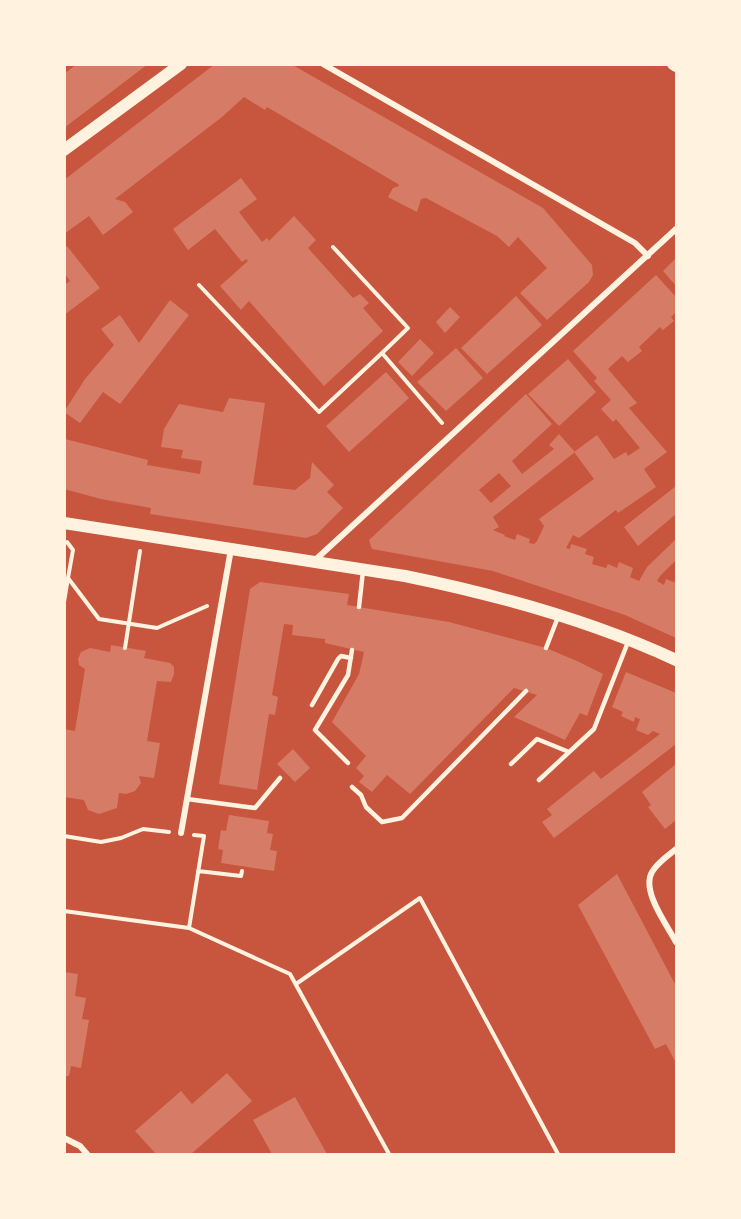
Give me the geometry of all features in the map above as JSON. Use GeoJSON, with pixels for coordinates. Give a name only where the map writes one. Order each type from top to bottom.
{"type":"FeatureCollection","features":[{"type":"Feature","properties":{"kind":"main road"},"geometry":{"type":"LineString","coordinates":[[64,150],[181,64]]}},
{"type":"Feature","properties":{"kind":"main road"},"geometry":{"type":"LineString","coordinates":[[64,523],[452,586],[560,614],[676,660]]}},
{"type":"Feature","properties":{"kind":"street"},"geometry":{"type":"LineString","coordinates":[[323,64],[636,243],[648,256]]}},
{"type":"Feature","properties":{"kind":"street"},"geometry":{"type":"LineString","coordinates":[[313,562],[676,229]]}},
{"type":"Feature","properties":{"kind":"street"},"geometry":{"type":"LineString","coordinates":[[181,833],[231,549]]}},
{"type":"Feature","properties":{"kind":"street"},"geometry":{"type":"LineString","coordinates":[[676,849],[657,865],[650,875],[649,888],[653,901],[676,942]]}},
{"type":"Feature","properties":{"kind":"street"},"geometry":{"type":"LineString","coordinates":[[64,1138],[80,1146],[87,1155]]}},
{"type":"Feature","properties":{"kind":"lane"},"geometry":{"type":"LineString","coordinates":[[358,607],[363,570]]}},
{"type":"Feature","properties":{"kind":"lane"},"geometry":{"type":"LineString","coordinates":[[546,648],[560,614]]}},
{"type":"Feature","properties":{"kind":"lane"},"geometry":{"type":"LineString","coordinates":[[539,780],[594,729],[629,640]]}},
{"type":"Feature","properties":{"kind":"lane"},"geometry":{"type":"LineString","coordinates":[[348,763],[315,730],[348,675],[352,650]]}},
{"type":"Feature","properties":{"kind":"lane"},"geometry":{"type":"LineString","coordinates":[[312,705],[338,659],[341,656],[351,658]]}},
{"type":"Feature","properties":{"kind":"lane"},"geometry":{"type":"LineString","coordinates":[[352,787],[361,795],[366,807],[382,822],[402,818],[526,691]]}},
{"type":"Feature","properties":{"kind":"lane"},"geometry":{"type":"LineString","coordinates":[[511,764],[537,739],[569,752]]}},
{"type":"Feature","properties":{"kind":"lane"},"geometry":{"type":"LineString","coordinates":[[187,799],[255,808],[280,778]]}},
{"type":"Feature","properties":{"kind":"path"},"geometry":{"type":"LineString","coordinates":[[199,285],[319,412],[408,328],[333,247]]}},
{"type":"Feature","properties":{"kind":"path"},"geometry":{"type":"LineString","coordinates":[[382,353],[452,435]]}},
{"type":"Feature","properties":{"kind":"path"},"geometry":{"type":"LineString","coordinates":[[125,648],[143,535]]}},
{"type":"Feature","properties":{"kind":"path"},"geometry":{"type":"LineString","coordinates":[[64,539],[73,550],[64,602]]}},
{"type":"Feature","properties":{"kind":"path"},"geometry":{"type":"LineString","coordinates":[[68,578],[99,619],[157,627],[221,599]]}},
{"type":"Feature","properties":{"kind":"path"},"geometry":{"type":"LineString","coordinates":[[64,836],[101,842],[121,838],[143,829],[204,836],[189,928]]}},
{"type":"Feature","properties":{"kind":"path"},"geometry":{"type":"LineString","coordinates":[[198,871],[242,876],[242,871]]}},
{"type":"Feature","properties":{"kind":"path"},"geometry":{"type":"LineString","coordinates":[[296,984],[420,898],[558,1155]]}},
{"type":"Feature","properties":{"kind":"path"},"geometry":{"type":"LineString","coordinates":[[64,911],[189,928],[290,974],[389,1155]]}},
{"type":"Feature","properties":{"kind":"building"},"geometry":{"type":"Polygon","coordinates":[[[77,64],[148,64],[64,128],[64,74],[77,64]]]}},
{"type":"Feature","properties":{"kind":"building"},"geometry":{"type":"Polygon","coordinates":[[[215,64],[291,64],[543,208],[592,265],[593,275],[589,282],[547,320],[520,293],[547,268],[518,237],[509,247],[497,236],[426,198],[421,199],[417,212],[388,197],[393,188],[399,186],[398,184],[267,107],[265,110],[244,97],[222,117],[115,199],[125,202],[133,212],[103,235],[89,216],[64,234],[64,180],[215,64]]]}},
{"type":"Feature","properties":{"kind":"building"},"geometry":{"type":"Polygon","coordinates":[[[241,178],[257,199],[239,212],[262,242],[267,238],[269,241],[294,216],[316,240],[308,248],[353,298],[360,294],[369,303],[363,308],[383,331],[324,386],[249,301],[241,310],[220,286],[248,261],[246,259],[242,262],[215,229],[188,250],[173,229],[241,178]]]}},
{"type":"Feature","properties":{"kind":"building"},"geometry":{"type":"Polygon","coordinates":[[[67,246],[100,288],[64,315],[64,285],[70,281],[64,273],[64,248],[67,246]]]}},
{"type":"Feature","properties":{"kind":"building"},"geometry":{"type":"Polygon","coordinates":[[[676,258],[676,286],[663,271],[676,258]]]}},
{"type":"Feature","properties":{"kind":"building"},"geometry":{"type":"Polygon","coordinates":[[[656,275],[676,297],[676,312],[671,317],[674,321],[663,330],[660,327],[639,347],[642,351],[628,362],[622,356],[608,369],[637,403],[629,408],[667,452],[644,469],[656,487],[618,513],[616,510],[579,538],[573,535],[566,548],[570,549],[571,544],[587,549],[585,554],[594,557],[592,564],[606,568],[608,564],[617,568],[619,562],[633,568],[630,577],[639,581],[647,567],[676,539],[676,560],[657,581],[664,585],[666,579],[676,583],[676,638],[625,615],[493,571],[372,549],[369,540],[526,394],[552,424],[512,461],[522,474],[554,449],[549,445],[559,434],[575,452],[597,435],[614,459],[626,452],[628,456],[640,448],[616,419],[613,422],[601,409],[611,400],[594,381],[597,378],[573,351],[656,275]],[[574,452],[493,517],[499,527],[493,530],[515,540],[517,534],[530,539],[529,543],[534,544],[544,526],[539,519],[594,479],[574,452]],[[499,473],[479,490],[491,503],[511,486],[499,473]]]}},
{"type":"Feature","properties":{"kind":"building"},"geometry":{"type":"Polygon","coordinates":[[[516,296],[542,325],[487,374],[461,348],[516,296]]]}},
{"type":"Feature","properties":{"kind":"building"},"geometry":{"type":"Polygon","coordinates":[[[170,300],[189,315],[120,404],[103,392],[80,423],[64,412],[85,379],[114,345],[101,329],[120,315],[139,343],[170,300]]]}},
{"type":"Feature","properties":{"kind":"building"},"geometry":{"type":"Polygon","coordinates":[[[450,307],[460,317],[445,333],[436,322],[450,307]]]}},
{"type":"Feature","properties":{"kind":"building"},"geometry":{"type":"Polygon","coordinates":[[[420,339],[434,353],[412,376],[398,362],[420,339]]]}},
{"type":"Feature","properties":{"kind":"building"},"geometry":{"type":"Polygon","coordinates":[[[456,348],[483,378],[446,411],[417,382],[456,348]]]}},
{"type":"Feature","properties":{"kind":"building"},"geometry":{"type":"Polygon","coordinates":[[[568,359],[596,392],[559,426],[528,394],[568,359]]]}},
{"type":"Feature","properties":{"kind":"building"},"geometry":{"type":"Polygon","coordinates":[[[386,372],[409,398],[349,452],[326,426],[386,372]]]}},
{"type":"Feature","properties":{"kind":"building"},"geometry":{"type":"Polygon","coordinates":[[[229,398],[265,403],[253,485],[295,490],[310,478],[312,462],[334,485],[327,492],[343,508],[317,534],[306,538],[150,514],[151,508],[101,499],[64,489],[65,439],[148,460],[147,465],[200,474],[202,461],[181,458],[183,450],[161,447],[164,429],[179,404],[223,412],[229,398]]]}},
{"type":"Feature","properties":{"kind":"building"},"geometry":{"type":"Polygon","coordinates":[[[676,486],[676,514],[638,546],[624,527],[676,486]]]}},
{"type":"Feature","properties":{"kind":"building"},"geometry":{"type":"Polygon","coordinates":[[[260,582],[349,594],[347,605],[449,622],[546,648],[603,674],[587,716],[580,713],[565,740],[514,717],[537,695],[514,688],[410,794],[387,775],[372,792],[359,782],[364,776],[356,768],[366,756],[332,722],[359,674],[364,652],[325,643],[325,639],[292,635],[293,625],[284,624],[272,695],[278,697],[275,715],[269,714],[257,790],[219,784],[250,589],[260,582]]]}},
{"type":"Feature","properties":{"kind":"building"},"geometry":{"type":"Polygon","coordinates":[[[111,645],[146,651],[144,658],[170,663],[174,667],[174,674],[171,682],[157,681],[147,741],[160,743],[154,778],[139,776],[141,783],[135,791],[126,794],[119,793],[117,808],[99,814],[88,810],[84,800],[64,797],[64,729],[75,731],[85,669],[79,665],[78,659],[81,652],[90,648],[110,652],[111,645]]]}},
{"type":"Feature","properties":{"kind":"building"},"geometry":{"type":"Polygon","coordinates":[[[626,672],[676,693],[676,744],[554,838],[542,822],[552,815],[547,809],[594,771],[601,779],[660,734],[653,731],[648,735],[636,730],[640,719],[635,717],[634,722],[621,716],[623,712],[612,707],[626,672]]]}},
{"type":"Feature","properties":{"kind":"building"},"geometry":{"type":"Polygon","coordinates":[[[293,749],[310,768],[295,782],[277,764],[293,749]]]}},
{"type":"Feature","properties":{"kind":"building"},"geometry":{"type":"Polygon","coordinates":[[[676,764],[676,820],[665,829],[648,807],[651,805],[642,792],[676,764]]]}},
{"type":"Feature","properties":{"kind":"building"},"geometry":{"type":"Polygon","coordinates":[[[229,815],[269,821],[267,833],[273,834],[270,850],[277,851],[274,871],[221,863],[223,850],[218,849],[221,830],[226,831],[229,815]]]}},
{"type":"Feature","properties":{"kind":"building"},"geometry":{"type":"Polygon","coordinates":[[[617,874],[676,986],[676,1063],[666,1044],[655,1049],[578,905],[617,874]]]}},
{"type":"Feature","properties":{"kind":"building"},"geometry":{"type":"Polygon","coordinates":[[[64,972],[78,974],[75,996],[86,998],[82,1019],[89,1020],[81,1068],[71,1066],[69,1076],[64,1076],[64,972]]]}},
{"type":"Feature","properties":{"kind":"building"},"geometry":{"type":"Polygon","coordinates":[[[227,1073],[252,1101],[191,1154],[156,1154],[135,1131],[181,1091],[192,1104],[227,1073]]]}},
{"type":"Feature","properties":{"kind":"building"},"geometry":{"type":"Polygon","coordinates":[[[295,1097],[327,1154],[272,1154],[253,1120],[295,1097]]]}}]}
